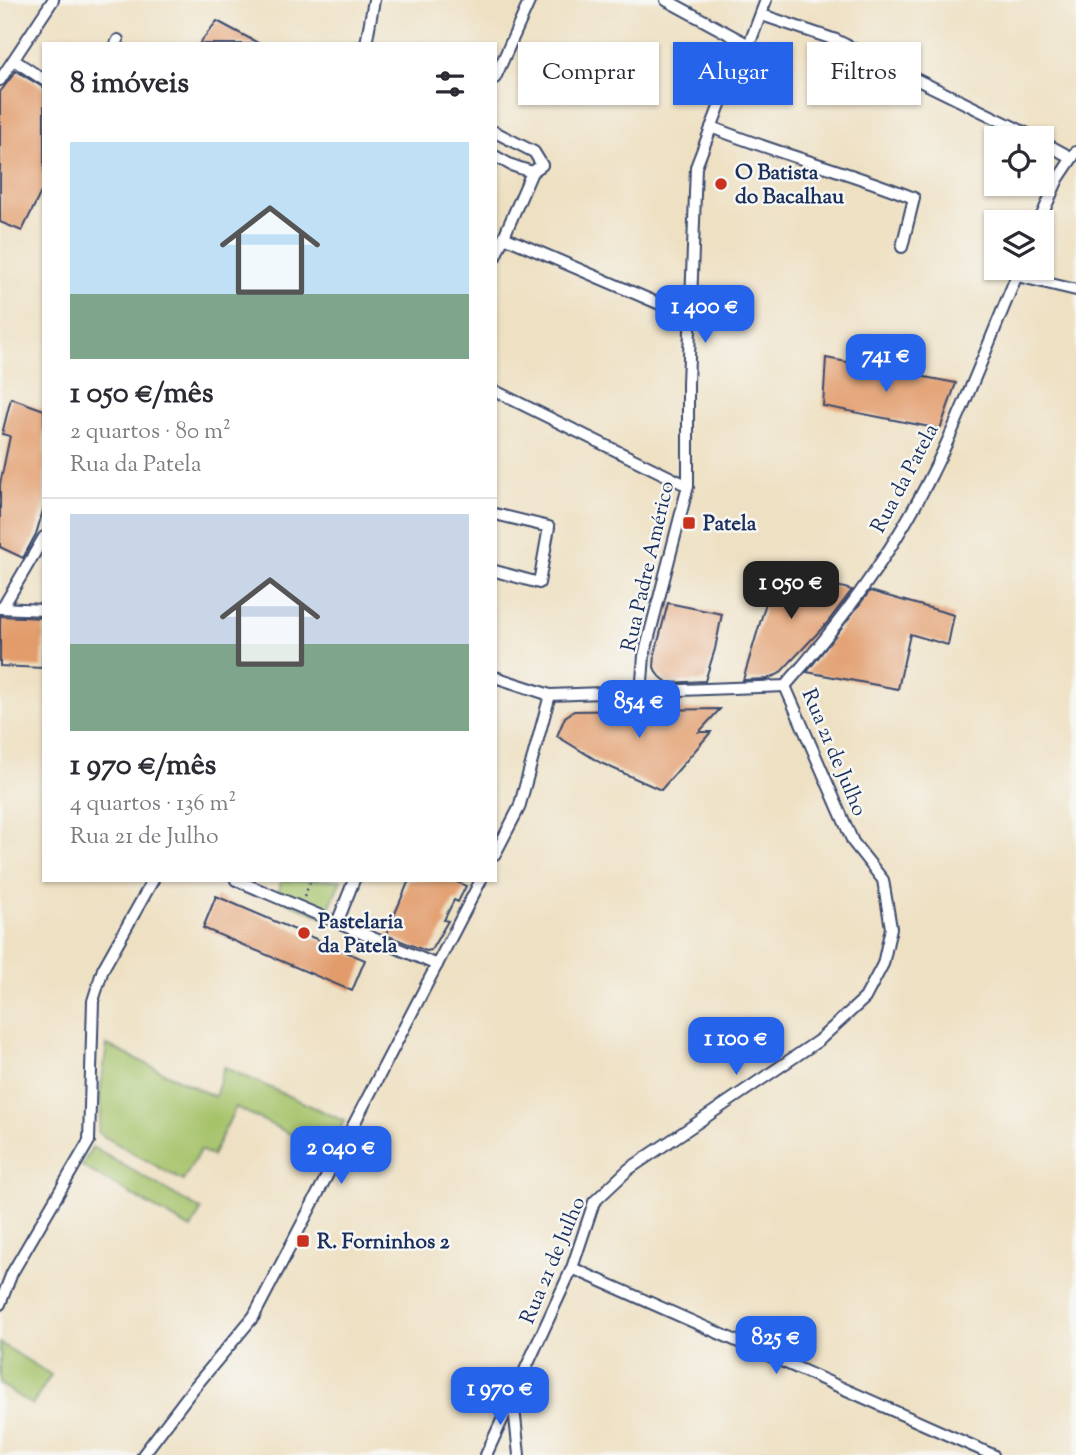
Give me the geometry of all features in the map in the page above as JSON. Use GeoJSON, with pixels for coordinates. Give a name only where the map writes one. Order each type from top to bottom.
{"type":"FeatureCollection","features":[{"type":"Feature","properties":{"kind":"street"},"geometry":{"type":"LineString","coordinates":[[0,80],[53,0]]}},
{"type":"Feature","properties":{"kind":"street"},"geometry":{"type":"LineString","coordinates":[[366,42],[374,0]]}},
{"type":"Feature","properties":{"kind":"street"},"geometry":{"type":"LineString","coordinates":[[497,74],[530,0]]}},
{"type":"Feature","properties":{"kind":"street"},"geometry":{"type":"LineString","coordinates":[[666,0],[743,42]]}},
{"type":"Feature","properties":{"kind":"street","name":"Rua Padre Américo"},"geometry":{"type":"LineString","coordinates":[[750,42],[766,0]]}},
{"type":"Feature","properties":{"kind":"street"},"geometry":{"type":"LineString","coordinates":[[762,15],[836,40],[1011,126]]}},
{"type":"Feature","properties":{"kind":"street"},"geometry":{"type":"LineString","coordinates":[[14,60],[42,79]]}},
{"type":"Feature","properties":{"kind":"street","name":"Rua Padre Américo"},"geometry":{"type":"LineString","coordinates":[[641,694],[644,656],[688,486],[690,317],[696,167],[720,105]]}},
{"type":"Feature","properties":{"kind":"street"},"geometry":{"type":"LineString","coordinates":[[711,127],[765,149],[858,176],[914,198],[902,247]]}},
{"type":"Feature","properties":{"kind":"street"},"geometry":{"type":"LineString","coordinates":[[497,133],[534,152],[542,165],[532,172],[497,253]]}},
{"type":"Feature","properties":{"kind":"street"},"geometry":{"type":"LineString","coordinates":[[1044,210],[1058,179],[1074,155],[1054,147]]}},
{"type":"Feature","properties":{"kind":"street"},"geometry":{"type":"LineString","coordinates":[[497,157],[532,172]]}},
{"type":"Feature","properties":{"kind":"street"},"geometry":{"type":"LineString","coordinates":[[504,237],[690,317]]}},
{"type":"Feature","properties":{"kind":"street","name":"Rua da Patela"},"geometry":{"type":"LineString","coordinates":[[785,686],[848,608],[892,544],[943,452],[1015,280]]}},
{"type":"Feature","properties":{"kind":"street"},"geometry":{"type":"LineString","coordinates":[[1044,280],[1076,290]]}},
{"type":"Feature","properties":{"kind":"street"},"geometry":{"type":"LineString","coordinates":[[497,392],[688,486]]}},
{"type":"Feature","properties":{"kind":"street"},"geometry":{"type":"LineString","coordinates":[[497,514],[549,527],[539,583],[497,572]]}},
{"type":"Feature","properties":{"kind":"street"},"geometry":{"type":"LineString","coordinates":[[42,540],[2,608],[42,610]]}},
{"type":"Feature","properties":{"kind":"street"},"geometry":{"type":"LineString","coordinates":[[497,678],[550,695],[641,694],[785,686]]}},
{"type":"Feature","properties":{"kind":"street","name":"Rua 21 de Julho"},"geometry":{"type":"LineString","coordinates":[[486,1455],[572,1268],[594,1202],[629,1169],[818,1041],[865,998],[883,964],[891,928],[883,880],[853,842],[785,686]]}},
{"type":"Feature","properties":{"kind":"street"},"geometry":{"type":"LineString","coordinates":[[497,850],[519,808],[550,695]]}},
{"type":"Feature","properties":{"kind":"street"},"geometry":{"type":"LineString","coordinates":[[0,1304],[12,1273],[89,1141],[93,1002],[103,969],[152,882]]}},
{"type":"Feature","properties":{"kind":"street"},"geometry":{"type":"LineString","coordinates":[[246,882],[265,886],[300,907],[437,965]]}},
{"type":"Feature","properties":{"kind":"street"},"geometry":{"type":"LineString","coordinates":[[337,923],[353,882]]}},
{"type":"Feature","properties":{"kind":"street"},"geometry":{"type":"LineString","coordinates":[[143,1455],[193,1389],[254,1316],[480,882]]}},
{"type":"Feature","properties":{"kind":"street"},"geometry":{"type":"LineString","coordinates":[[572,1268],[993,1455]]}},
{"type":"Feature","properties":{"kind":"street"},"geometry":{"type":"LineString","coordinates":[[513,1395],[519,1455]]}},
{"type":"Feature","properties":{"kind":"path"},"geometry":{"type":"LineString","coordinates":[[300,907],[310,882]]}},
{"type":"Feature","properties":{"kind":"green space"},"geometry":{"type":"Polygon","coordinates":[[[281,882],[340,882],[325,918],[276,897],[281,882]]]}},
{"type":"Feature","properties":{"kind":"green space"},"geometry":{"type":"Polygon","coordinates":[[[107,1045],[215,1097],[224,1067],[344,1121],[328,1153],[236,1107],[212,1156],[200,1150],[183,1181],[98,1133],[107,1045]]]}},
{"type":"Feature","properties":{"kind":"green space"},"geometry":{"type":"Polygon","coordinates":[[[92,1147],[201,1210],[191,1229],[82,1166],[92,1147]]]}},
{"type":"Feature","properties":{"kind":"green space"},"geometry":{"type":"Polygon","coordinates":[[[0,1343],[51,1375],[32,1405],[0,1384],[0,1343]]]}},
{"type":"Feature","properties":{"kind":"building"},"geometry":{"type":"Polygon","coordinates":[[[217,21],[256,42],[201,42],[217,21]]]}},
{"type":"Feature","properties":{"kind":"building"},"geometry":{"type":"Polygon","coordinates":[[[16,71],[42,87],[42,190],[22,231],[0,222],[0,92],[16,71]]]}},
{"type":"Feature","properties":{"kind":"building"},"geometry":{"type":"Polygon","coordinates":[[[826,358],[956,383],[940,429],[823,406],[826,358]]]}},
{"type":"Feature","properties":{"kind":"building"},"geometry":{"type":"Polygon","coordinates":[[[11,398],[42,409],[42,514],[36,534],[23,558],[0,547],[0,484],[10,436],[2,434],[11,398]]]}},
{"type":"Feature","properties":{"kind":"building"},"geometry":{"type":"Polygon","coordinates":[[[776,569],[852,590],[827,623],[779,674],[767,679],[743,680],[776,569]]]}},
{"type":"Feature","properties":{"kind":"building"},"geometry":{"type":"Polygon","coordinates":[[[870,591],[954,615],[948,645],[910,634],[898,689],[807,672],[870,591]]]}},
{"type":"Feature","properties":{"kind":"building"},"geometry":{"type":"Polygon","coordinates":[[[668,603],[722,614],[705,681],[668,683],[657,674],[654,667],[655,654],[668,603]]]}},
{"type":"Feature","properties":{"kind":"building"},"geometry":{"type":"Polygon","coordinates":[[[0,616],[42,618],[42,668],[0,666],[0,616]]]}},
{"type":"Feature","properties":{"kind":"building"},"geometry":{"type":"Polygon","coordinates":[[[720,709],[699,732],[711,732],[661,790],[601,763],[557,736],[565,717],[574,711],[720,709]]]}},
{"type":"Feature","properties":{"kind":"building"},"geometry":{"type":"Polygon","coordinates":[[[408,882],[457,882],[466,886],[458,902],[454,900],[444,920],[448,921],[431,950],[426,951],[386,935],[408,882]]]}},
{"type":"Feature","properties":{"kind":"building"},"geometry":{"type":"Polygon","coordinates":[[[216,896],[365,960],[352,991],[203,928],[216,896]]]}},
{"type":"Feature","properties":{"kind":"place","name":"O Batista do Bacalhau"},"geometry":{"type":"Point","coordinates":[721,184]}},
{"type":"Feature","properties":{"kind":"place","name":"Patela"},"geometry":{"type":"Point","coordinates":[689,523]}},
{"type":"Feature","properties":{"kind":"place","name":"Pastelaria da Patela"},"geometry":{"type":"Point","coordinates":[304,933]}},
{"type":"Feature","properties":{"kind":"place","name":"R. Forninhos 2"},"geometry":{"type":"Point","coordinates":[303,1241]}}]}
